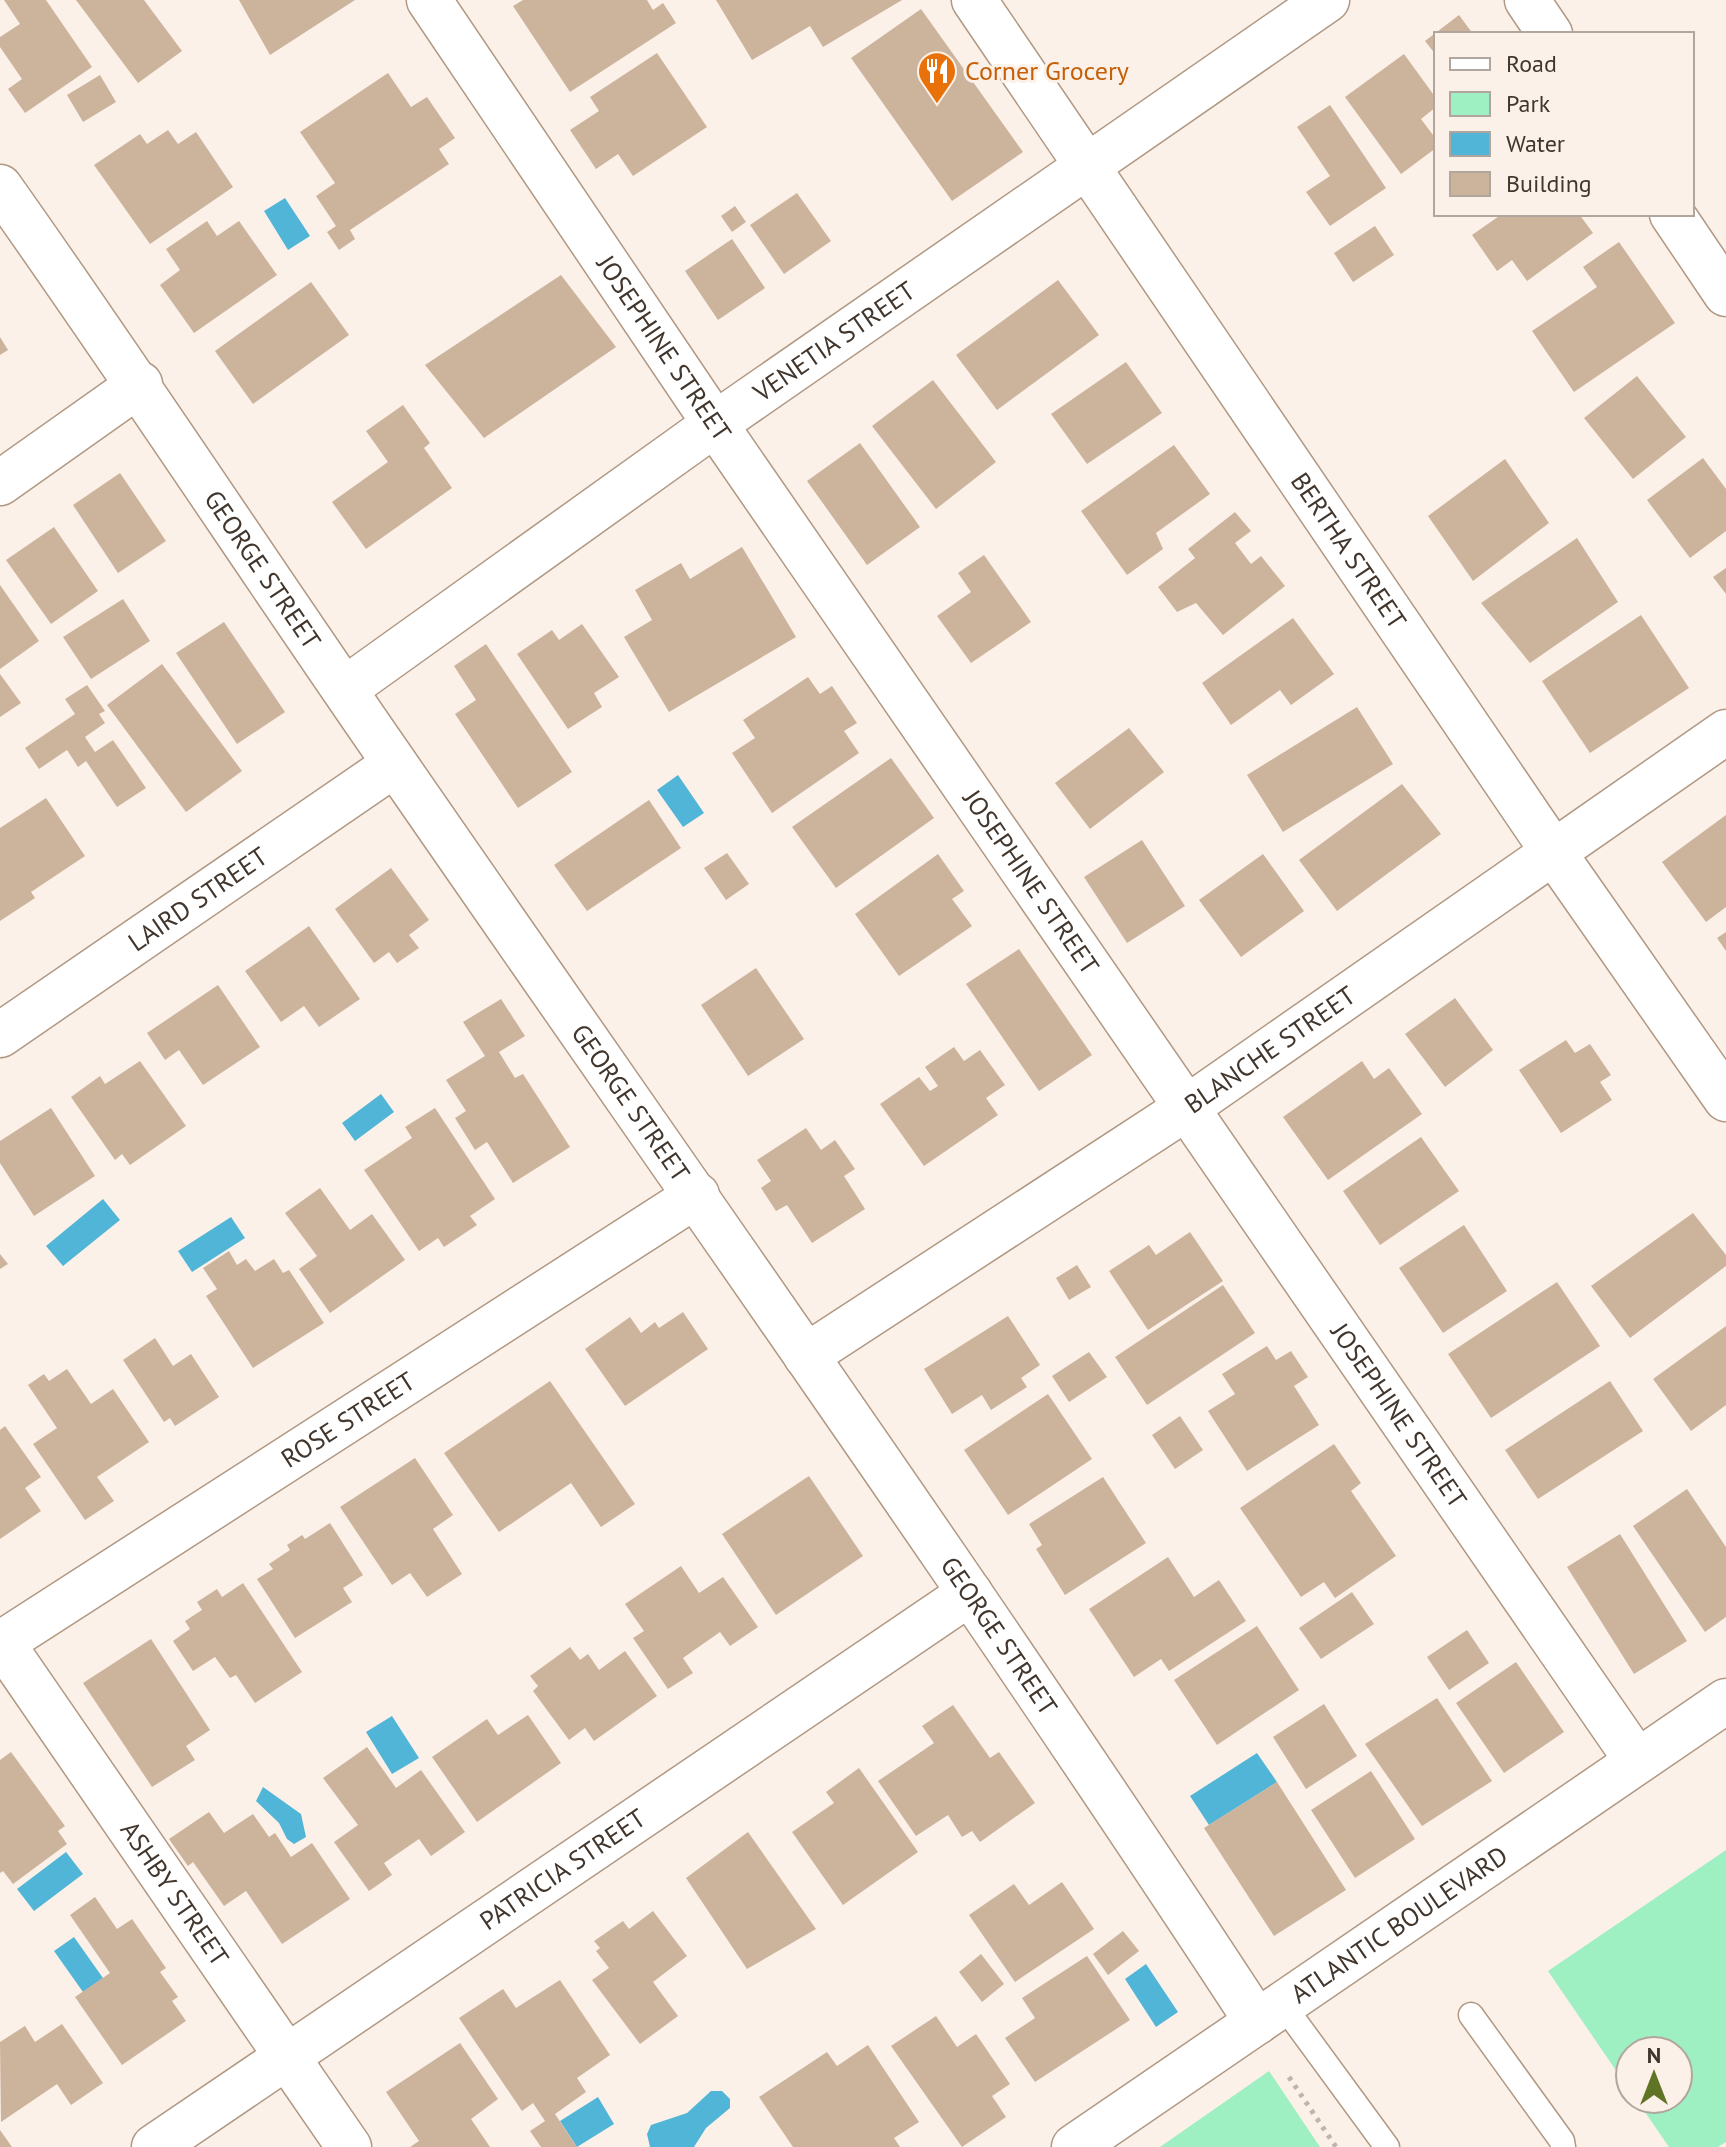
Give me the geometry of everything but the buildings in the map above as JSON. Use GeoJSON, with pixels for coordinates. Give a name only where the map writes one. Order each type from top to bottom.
{"type":"FeatureCollection","features":[{"type":"Feature","properties":{"kind":"street","name":"JOSEPHINE STREET"},"geometry":{"type":"LineString","coordinates":[[429,0],[715,424],[1637,1761]]}},
{"type":"Feature","properties":{"kind":"street","name":"BERTHA STREET"},"geometry":{"type":"LineString","coordinates":[[974,0],[1552,850],[1726,1099]]}},
{"type":"Feature","properties":{"kind":"street","name":"VENETIA STREET"},"geometry":{"type":"LineString","coordinates":[[345,689],[715,424],[1087,170],[1327,0]]}},
{"type":"Feature","properties":{"kind":"street"},"geometry":{"type":"LineString","coordinates":[[1527,0],[1549,32]]}},
{"type":"Feature","properties":{"kind":"street","name":"GEORGE STREET"},"geometry":{"type":"LineString","coordinates":[[0,187],[140,384],[395,764],[697,1195],[970,1593],[1270,2013]]}},
{"type":"Feature","properties":{"kind":"street"},"geometry":{"type":"LineString","coordinates":[[1673,216],[1726,294]]}},
{"type":"Feature","properties":{"kind":"street"},"geometry":{"type":"LineString","coordinates":[[0,483],[140,384]]}},
{"type":"Feature","properties":{"kind":"street","name":"BLANCHE STREET"},"geometry":{"type":"LineString","coordinates":[[806,1356],[1185,1109],[1552,850],[1726,732]]}},
{"type":"Feature","properties":{"kind":"street","name":"LAIRD STREET"},"geometry":{"type":"LineString","coordinates":[[0,1035],[395,764]]}},
{"type":"Feature","properties":{"kind":"street","name":"ROSE STREET"},"geometry":{"type":"LineString","coordinates":[[1,1642],[697,1195]]}},
{"type":"Feature","properties":{"kind":"street","name":"PATRICIA STREET"},"geometry":{"type":"LineString","coordinates":[[154,2147],[970,1593]]}},
{"type":"Feature","properties":{"kind":"street","name":"ASHBY STREET"},"geometry":{"type":"LineString","coordinates":[[1,1642],[349,2147]]}},
{"type":"Feature","properties":{"kind":"street","name":"ATLANTIC BOULEVARD"},"geometry":{"type":"LineString","coordinates":[[1074,2147],[1726,1701]]}},
{"type":"Feature","properties":{"kind":"lane"},"geometry":{"type":"LineString","coordinates":[[1270,2013],[1387,2147]]}},
{"type":"Feature","properties":{"kind":"lane"},"geometry":{"type":"LineString","coordinates":[[1471,2015],[1562,2141],[1563,2147]]}},
{"type":"Feature","properties":{"kind":"path"},"geometry":{"type":"LineString","coordinates":[[1286,2074],[1336,2147]]}},
{"type":"Feature","properties":{"kind":"green space"},"geometry":{"type":"Polygon","coordinates":[[[1726,1850],[1726,2142],[1718,2147],[1669,2147],[1647,2115],[1694,2115],[1694,2035],[1614,2035],[1614,2068],[1548,1971],[1726,1850]]]}},
{"type":"Feature","properties":{"kind":"green space"},"geometry":{"type":"Polygon","coordinates":[[[1269,2071],[1320,2147],[1160,2147],[1269,2071]]]}},
{"type":"Feature","properties":{"kind":"water"},"geometry":{"type":"Polygon","coordinates":[[[285,198],[310,236],[288,250],[264,211],[285,198]]]}},
{"type":"Feature","properties":{"kind":"water"},"geometry":{"type":"Polygon","coordinates":[[[678,775],[704,813],[683,827],[657,790],[678,775]]]}},
{"type":"Feature","properties":{"kind":"water"},"geometry":{"type":"Polygon","coordinates":[[[381,1094],[394,1112],[355,1141],[342,1123],[381,1094]]]}},
{"type":"Feature","properties":{"kind":"water"},"geometry":{"type":"Polygon","coordinates":[[[103,1199],[120,1220],[63,1266],[46,1246],[103,1199]]]}},
{"type":"Feature","properties":{"kind":"water"},"geometry":{"type":"Polygon","coordinates":[[[231,1217],[245,1238],[192,1272],[178,1251],[231,1217]]]}},
{"type":"Feature","properties":{"kind":"water"},"geometry":{"type":"Polygon","coordinates":[[[392,1716],[419,1758],[392,1774],[366,1732],[392,1716]]]}},
{"type":"Feature","properties":{"kind":"water"},"geometry":{"type":"Polygon","coordinates":[[[1257,1753],[1277,1782],[1209,1825],[1190,1796],[1257,1753]]]}},
{"type":"Feature","properties":{"kind":"water"},"geometry":{"type":"Polygon","coordinates":[[[263,1787],[301,1814],[306,1837],[294,1844],[287,1839],[279,1823],[256,1801],[263,1787]]]}},
{"type":"Feature","properties":{"kind":"water"},"geometry":{"type":"Polygon","coordinates":[[[66,1852],[83,1874],[34,1911],[17,1889],[66,1852]]]}},
{"type":"Feature","properties":{"kind":"water"},"geometry":{"type":"Polygon","coordinates":[[[74,1937],[103,1978],[83,1992],[54,1951],[74,1937]]]}},
{"type":"Feature","properties":{"kind":"water"},"geometry":{"type":"Polygon","coordinates":[[[1146,1964],[1178,2012],[1156,2027],[1125,1979],[1146,1964]]]}},
{"type":"Feature","properties":{"kind":"water"},"geometry":{"type":"Polygon","coordinates":[[[711,2091],[722,2091],[730,2099],[730,2108],[706,2128],[694,2147],[650,2147],[647,2134],[651,2125],[687,2113],[711,2091]]]}},
{"type":"Feature","properties":{"kind":"water"},"geometry":{"type":"Polygon","coordinates":[[[598,2097],[614,2124],[577,2147],[560,2121],[598,2097]]]}},
{"type":"Feature","properties":{"kind":"place","name":"Corner Grocery"},"geometry":{"type":"Point","coordinates":[937,105]}}]}
